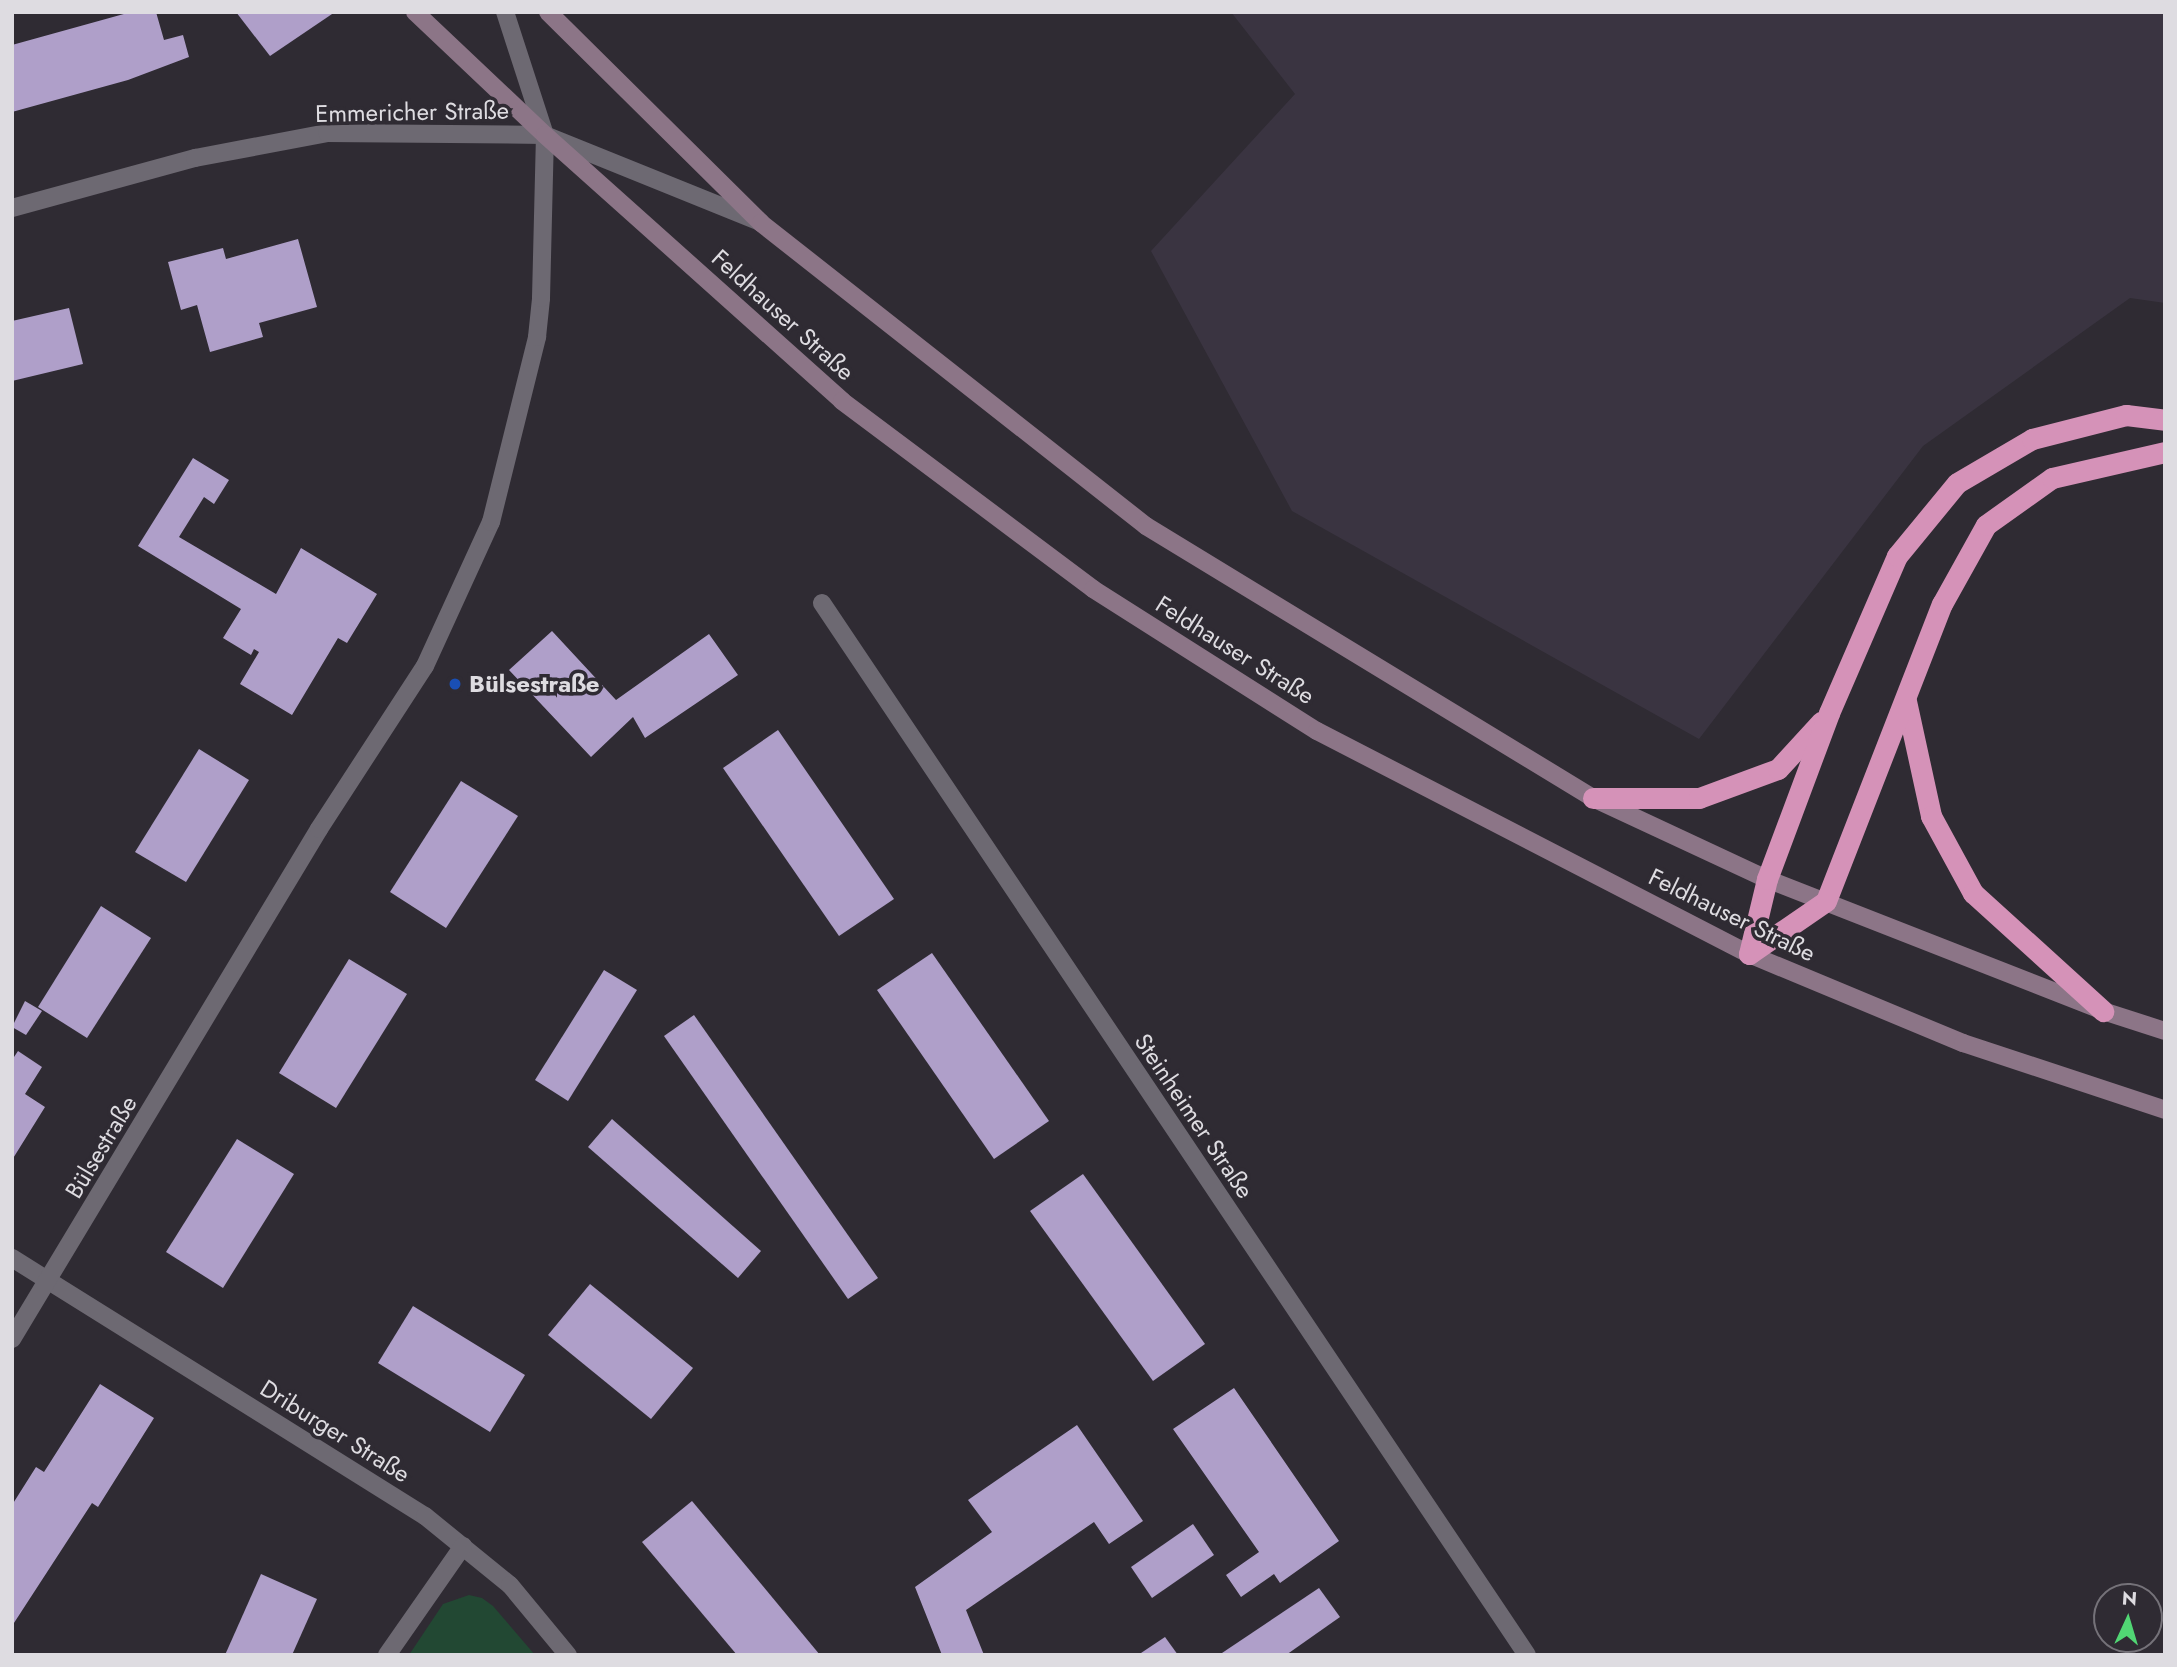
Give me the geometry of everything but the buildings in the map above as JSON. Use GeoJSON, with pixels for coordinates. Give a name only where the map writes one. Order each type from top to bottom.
{"type":"FeatureCollection","features":[{"type":"Feature","properties":{"kind":"highway"},"geometry":{"type":"LineString","coordinates":[[1749,954],[1767,878],[1829,713],[1897,556],[1957,483],[2032,439],[2126,415],[2165,420]]}},
{"type":"Feature","properties":{"kind":"highway"},"geometry":{"type":"LineString","coordinates":[[1749,954],[1826,901],[1942,604],[1986,526],[2052,478],[2165,452]]}},
{"type":"Feature","properties":{"kind":"highway"},"geometry":{"type":"LineString","coordinates":[[1906,701],[1931,816],[1973,893],[2103,1012]]}},
{"type":"Feature","properties":{"kind":"highway"},"geometry":{"type":"LineString","coordinates":[[1593,798],[1699,798],[1779,769],[1829,713]]}},
{"type":"Feature","properties":{"kind":"street","name":"Feldhauser Straße"},"geometry":{"type":"LineString","coordinates":[[415,12],[545,135],[842,401],[1093,589],[1317,731],[1749,954],[1963,1043],[2165,1110]]}},
{"type":"Feature","properties":{"kind":"street","name":"Bülsestraße"},"geometry":{"type":"LineString","coordinates":[[12,1339],[50,1281],[319,829],[425,666],[491,522],[537,337],[541,298],[545,135],[505,12]]}},
{"type":"Feature","properties":{"kind":"street","name":"Feldhauser Straße"},"geometry":{"type":"LineString","coordinates":[[548,12],[761,223],[1146,526],[1593,798],[1767,878],[2103,1012],[2165,1031]]}},
{"type":"Feature","properties":{"kind":"street","name":"Emmericher Straße"},"geometry":{"type":"LineString","coordinates":[[12,208],[195,158],[327,133],[545,135],[761,223]]}},
{"type":"Feature","properties":{"kind":"street","name":"Steinheimer Straße"},"geometry":{"type":"LineString","coordinates":[[822,603],[1527,1655]]}},
{"type":"Feature","properties":{"kind":"street","name":"Driburger Straße"},"geometry":{"type":"LineString","coordinates":[[12,1258],[425,1516],[510,1585],[568,1655]]}},
{"type":"Feature","properties":{"kind":"street"},"geometry":{"type":"LineString","coordinates":[[387,1655],[463,1546]]}},
{"type":"Feature","properties":{"kind":"shaded area"},"geometry":{"type":"Polygon","coordinates":[[[1231,12],[2165,12],[2165,303],[2130,298],[1923,446],[1699,739],[1292,511],[1151,251],[1295,94],[1231,12]]]}},
{"type":"Feature","properties":{"kind":"green space"},"geometry":{"type":"Polygon","coordinates":[[[469,1595],[482,1598],[493,1606],[535,1655],[409,1655],[443,1604],[469,1595]]]}},
{"type":"Feature","properties":{"kind":"place","name":"Bülsestraße"},"geometry":{"type":"Point","coordinates":[455,684]}}]}
